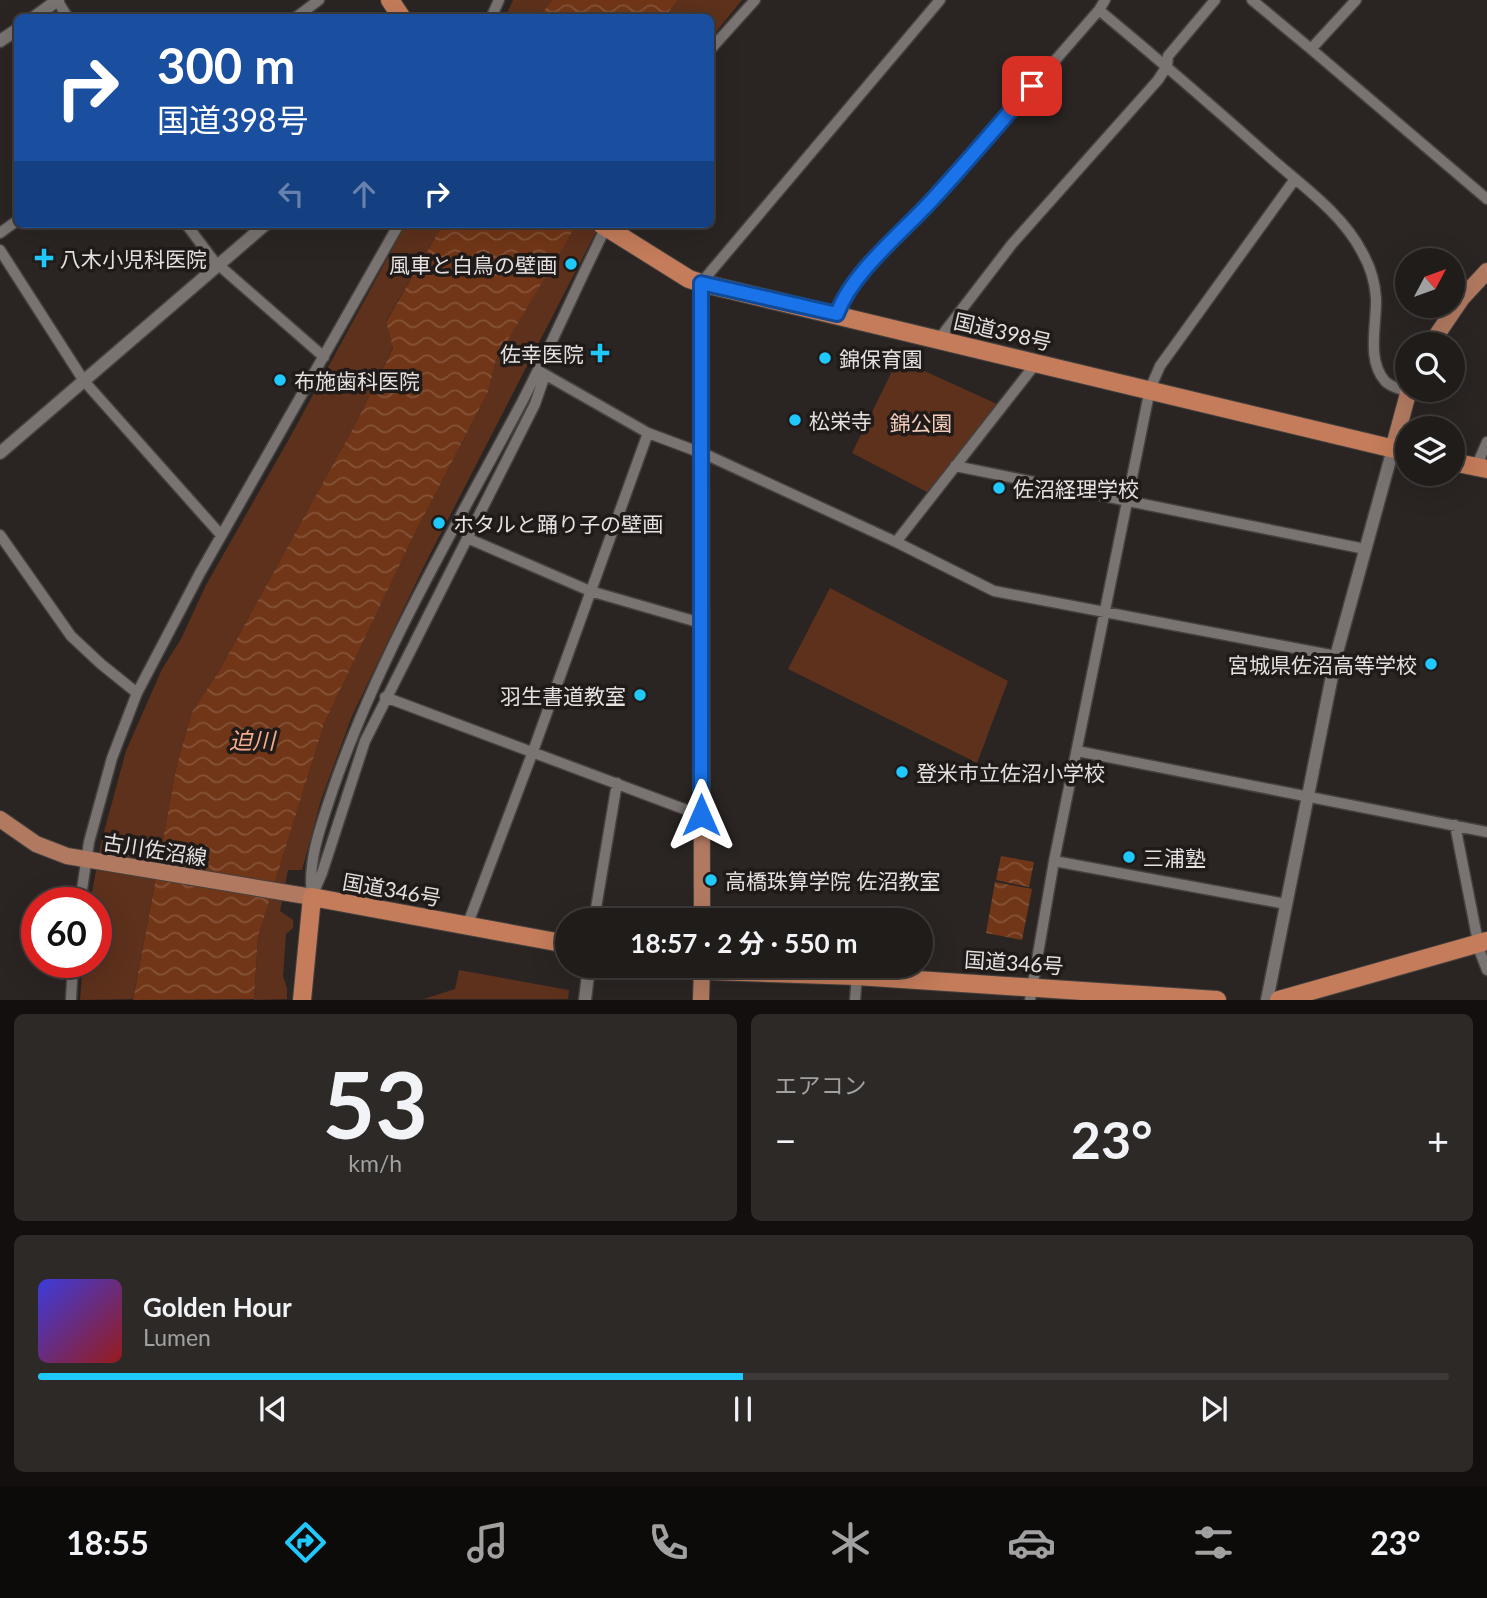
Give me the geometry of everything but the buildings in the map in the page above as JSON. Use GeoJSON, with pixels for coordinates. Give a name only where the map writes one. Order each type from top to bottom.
{"type":"FeatureCollection","features":[{"type":"Feature","properties":{"kind":"highway","name":"国道398号"},"geometry":{"type":"LineString","coordinates":[[610,228],[689,279],[701,283],[1395,449]]}},
{"type":"Feature","properties":{"kind":"highway","name":"国道346号"},"geometry":{"type":"LineString","coordinates":[[302,999],[306,895],[555,942]]}},
{"type":"Feature","properties":{"kind":"highway"},"geometry":{"type":"LineString","coordinates":[[1279,999],[1483,942]]}},
{"type":"Feature","properties":{"kind":"highway","name":"国道346号"},"geometry":{"type":"LineString","coordinates":[[877,978],[1030,993],[1217,999]]}},
{"type":"Feature","properties":{"kind":"main road"},"geometry":{"type":"LineString","coordinates":[[1439,332],[1462,298],[1487,271]]}},
{"type":"Feature","properties":{"kind":"main road"},"geometry":{"type":"LineString","coordinates":[[701,283],[702,908]]}},
{"type":"Feature","properties":{"kind":"main road","name":"古川佐沼線"},"geometry":{"type":"LineString","coordinates":[[0,819],[36,844],[67,856],[306,895]]}},
{"type":"Feature","properties":{"kind":"main road"},"geometry":{"type":"LineString","coordinates":[[701,999],[702,978]]}},
{"type":"Feature","properties":{"kind":"street"},"geometry":{"type":"LineString","coordinates":[[38,14],[57,0]]}},
{"type":"Feature","properties":{"kind":"street"},"geometry":{"type":"LineString","coordinates":[[300,14],[319,0]]}},
{"type":"Feature","properties":{"kind":"street"},"geometry":{"type":"LineString","coordinates":[[714,46],[755,0]]}},
{"type":"Feature","properties":{"kind":"street"},"geometry":{"type":"LineString","coordinates":[[701,283],[940,0]]}},
{"type":"Feature","properties":{"kind":"street"},"geometry":{"type":"LineString","coordinates":[[939,339],[1012,244],[1119,126],[1167,66],[1168,56],[1215,0]]}},
{"type":"Feature","properties":{"kind":"street"},"geometry":{"type":"LineString","coordinates":[[1252,0],[1487,199]]}},
{"type":"Feature","properties":{"kind":"street"},"geometry":{"type":"LineString","coordinates":[[1311,49],[1356,0]]}},
{"type":"Feature","properties":{"kind":"street"},"geometry":{"type":"LineString","coordinates":[[837,314],[846,294],[890,242],[932,201],[1102,5],[1336,217],[1363,252],[1375,289],[1374,347],[1379,370],[1387,384],[1395,387]]}},
{"type":"Feature","properties":{"kind":"street"},"geometry":{"type":"LineString","coordinates":[[1030,993],[1054,861],[1150,390],[1160,366],[1295,179]]}},
{"type":"Feature","properties":{"kind":"street"},"geometry":{"type":"LineString","coordinates":[[189,228],[219,264],[324,357]]}},
{"type":"Feature","properties":{"kind":"street"},"geometry":{"type":"LineString","coordinates":[[0,453],[261,228]]}},
{"type":"Feature","properties":{"kind":"street"},"geometry":{"type":"LineString","coordinates":[[83,887],[112,758],[137,693],[221,535],[397,228]]}},
{"type":"Feature","properties":{"kind":"street"},"geometry":{"type":"LineString","coordinates":[[306,895],[315,849],[353,734],[417,600],[541,372],[604,228]]}},
{"type":"Feature","properties":{"kind":"street"},"geometry":{"type":"LineString","coordinates":[[0,250],[84,381],[221,535]]}},
{"type":"Feature","properties":{"kind":"street"},"geometry":{"type":"LineString","coordinates":[[896,542],[1037,362]]}},
{"type":"Feature","properties":{"kind":"street"},"geometry":{"type":"LineString","coordinates":[[541,372],[648,432],[896,542],[994,591],[1335,656]]}},
{"type":"Feature","properties":{"kind":"street"},"geometry":{"type":"LineString","coordinates":[[306,895],[322,873],[365,741],[535,404],[541,372]]}},
{"type":"Feature","properties":{"kind":"street"},"geometry":{"type":"LineString","coordinates":[[467,926],[648,432]]}},
{"type":"Feature","properties":{"kind":"street"},"geometry":{"type":"LineString","coordinates":[[1481,468],[1487,442]]}},
{"type":"Feature","properties":{"kind":"street"},"geometry":{"type":"LineString","coordinates":[[1267,999],[1335,656],[1365,548],[1395,464]]}},
{"type":"Feature","properties":{"kind":"street"},"geometry":{"type":"LineString","coordinates":[[955,466],[1365,548]]}},
{"type":"Feature","properties":{"kind":"street"},"geometry":{"type":"LineString","coordinates":[[0,535],[71,636],[137,693]]}},
{"type":"Feature","properties":{"kind":"street"},"geometry":{"type":"LineString","coordinates":[[467,538],[590,591],[701,623]]}},
{"type":"Feature","properties":{"kind":"street"},"geometry":{"type":"LineString","coordinates":[[386,697],[532,754],[701,815]]}},
{"type":"Feature","properties":{"kind":"street"},"geometry":{"type":"LineString","coordinates":[[1077,751],[1487,832]]}},
{"type":"Feature","properties":{"kind":"street"},"geometry":{"type":"LineString","coordinates":[[596,908],[617,783]]}},
{"type":"Feature","properties":{"kind":"street"},"geometry":{"type":"LineString","coordinates":[[1455,825],[1483,942],[1487,970]]}},
{"type":"Feature","properties":{"kind":"street"},"geometry":{"type":"LineString","coordinates":[[1054,861],[1286,904]]}},
{"type":"Feature","properties":{"kind":"street"},"geometry":{"type":"LineString","coordinates":[[71,999],[72,978]]}},
{"type":"Feature","properties":{"kind":"street"},"geometry":{"type":"LineString","coordinates":[[585,999],[588,978]]}},
{"type":"Feature","properties":{"kind":"street"},"geometry":{"type":"LineString","coordinates":[[855,999],[857,978]]}},
{"type":"Feature","properties":{"kind":"green space"},"geometry":{"type":"Polygon","coordinates":[[[513,0],[552,0],[541,14],[507,14],[513,0]]]}},
{"type":"Feature","properties":{"kind":"green space"},"geometry":{"type":"Polygon","coordinates":[[[678,0],[742,0],[714,34],[714,14],[668,14],[678,0]]]}},
{"type":"Feature","properties":{"kind":"green space"},"geometry":{"type":"Polygon","coordinates":[[[404,228],[441,228],[386,321],[393,347],[357,421],[219,671],[192,712],[177,764],[133,999],[80,1000],[82,978],[112,978],[112,887],[93,887],[102,839],[126,751],[162,669],[181,639],[206,585],[404,228]]]}},
{"type":"Feature","properties":{"kind":"green space"},"geometry":{"type":"Polygon","coordinates":[[[571,228],[598,228],[424,566],[352,716],[321,800],[302,870],[288,870],[280,911],[293,920],[293,928],[286,934],[283,976],[287,999],[254,1000],[258,937],[324,724],[412,539],[488,392],[496,360],[571,228]]]}},
{"type":"Feature","properties":{"kind":"green space","name":"錦公園"},"geometry":{"type":"Polygon","coordinates":[[[898,359],[997,404],[927,492],[852,453],[898,359]]]}},
{"type":"Feature","properties":{"kind":"green space"},"geometry":{"type":"Polygon","coordinates":[[[830,588],[1008,681],[977,763],[788,669],[830,588]]]}},
{"type":"Feature","properties":{"kind":"green space"},"geometry":{"type":"Polygon","coordinates":[[[459,970],[569,990],[568,999],[424,999],[455,989],[459,970]]]}},
{"type":"Feature","properties":{"kind":"water"},"geometry":{"type":"Polygon","coordinates":[[[552,0],[678,0],[667,14],[541,14],[552,0]]]}},
{"type":"Feature","properties":{"kind":"water","name":"迫川"},"geometry":{"type":"Polygon","coordinates":[[[441,228],[572,228],[572,232],[496,360],[488,392],[412,539],[324,724],[258,937],[254,999],[133,1000],[177,764],[192,712],[219,671],[357,421],[393,348],[386,322],[441,228]]]}},
{"type":"Feature","properties":{"kind":"water"},"geometry":{"type":"Polygon","coordinates":[[[1001,856],[1034,862],[1029,887],[996,880],[1001,856]]]}},
{"type":"Feature","properties":{"kind":"water"},"geometry":{"type":"Polygon","coordinates":[[[995,882],[1032,889],[1022,940],[986,933],[995,882]]]}},
{"type":"Feature","properties":{"kind":"place","name":"八木小児科医院"},"geometry":{"type":"Point","coordinates":[44,258]}},
{"type":"Feature","properties":{"kind":"place","name":"風車と白鳥の壁画"},"geometry":{"type":"Point","coordinates":[571,264]}},
{"type":"Feature","properties":{"kind":"place","name":"佐幸医院"},"geometry":{"type":"Point","coordinates":[600,353]}},
{"type":"Feature","properties":{"kind":"place","name":"錦保育園"},"geometry":{"type":"Point","coordinates":[825,358]}},
{"type":"Feature","properties":{"kind":"place","name":"布施歯科医院"},"geometry":{"type":"Point","coordinates":[280,380]}},
{"type":"Feature","properties":{"kind":"place","name":"松栄寺"},"geometry":{"type":"Point","coordinates":[795,420]}},
{"type":"Feature","properties":{"kind":"place","name":"佐沼経理学校"},"geometry":{"type":"Point","coordinates":[999,488]}},
{"type":"Feature","properties":{"kind":"place","name":"ホタルと踊り子の壁画"},"geometry":{"type":"Point","coordinates":[439,523]}},
{"type":"Feature","properties":{"kind":"place","name":"宮城県佐沼高等学校"},"geometry":{"type":"Point","coordinates":[1431,664]}},
{"type":"Feature","properties":{"kind":"place","name":"羽生書道教室"},"geometry":{"type":"Point","coordinates":[640,695]}},
{"type":"Feature","properties":{"kind":"place","name":"登米市立佐沼小学校"},"geometry":{"type":"Point","coordinates":[902,772]}},
{"type":"Feature","properties":{"kind":"place","name":"三浦塾"},"geometry":{"type":"Point","coordinates":[1129,857]}},
{"type":"Feature","properties":{"kind":"place","name":"高橋珠算学院 佐沼教室"},"geometry":{"type":"Point","coordinates":[711,880]}},
{"type":"Feature","properties":{"kind":"route"},"geometry":{"type":"LineString","coordinates":[[701,815],[701,283],[837,314],[846,294],[890,242],[932,201],[1032,86]]}}]}
